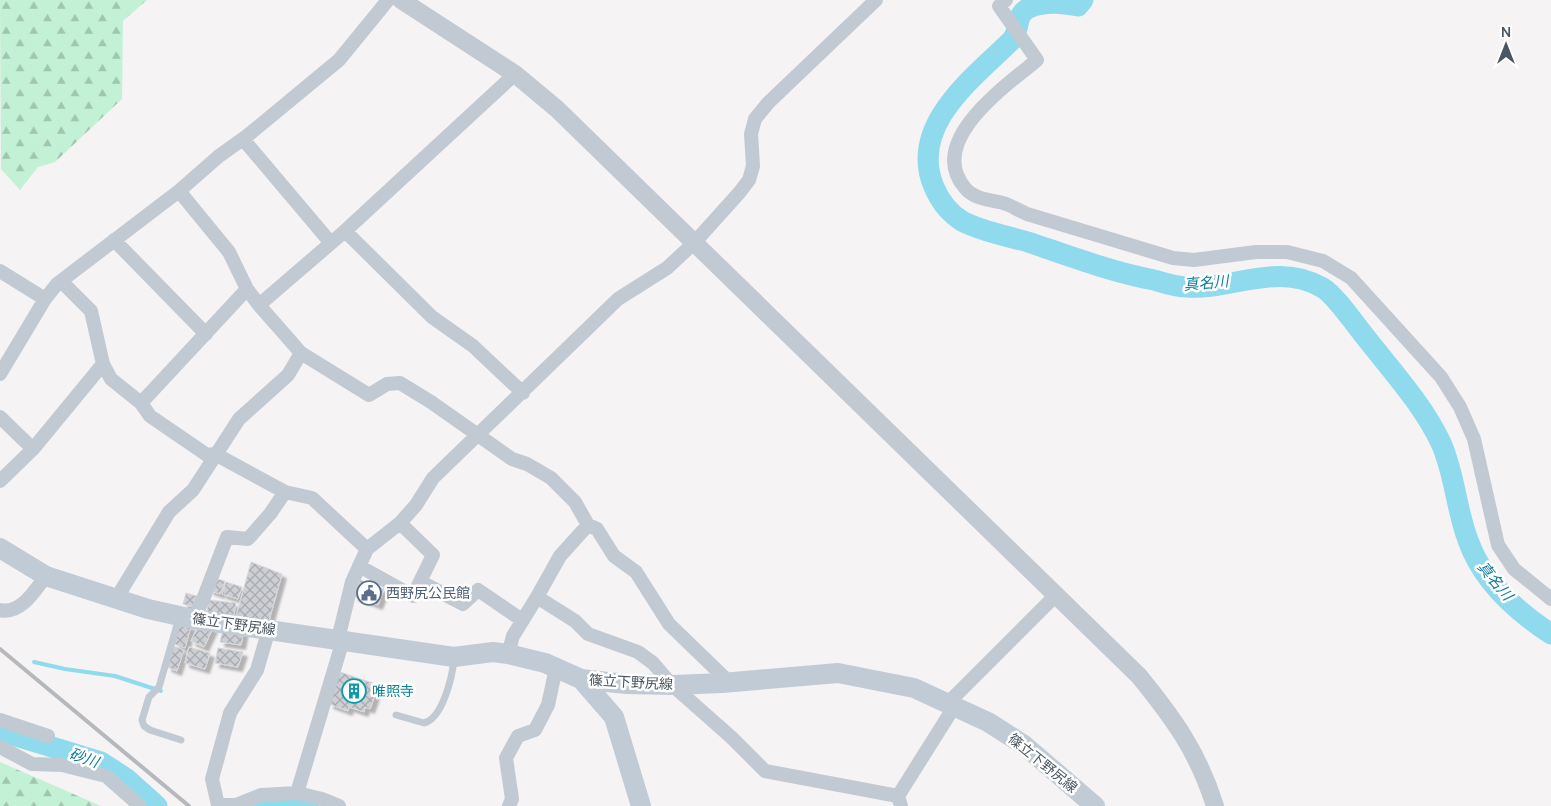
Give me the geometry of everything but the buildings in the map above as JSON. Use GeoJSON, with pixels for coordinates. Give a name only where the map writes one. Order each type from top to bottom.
{"type":"FeatureCollection","features":[{"type":"Feature","properties":{"kind":"main road","name":"篠立下野尻線"},"geometry":{"type":"LineString","coordinates":[[0,548],[46,576],[148,609],[186,617],[454,657],[493,652],[508,654],[556,668],[581,679],[626,684],[673,685],[838,673],[914,688],[988,722],[1024,745],[1095,806]]}},
{"type":"Feature","properties":{"kind":"main road"},"geometry":{"type":"LineString","coordinates":[[581,679],[614,717],[641,806]]}},
{"type":"Feature","properties":{"kind":"main road"},"geometry":{"type":"LineString","coordinates":[[614,717],[626,684]]}},
{"type":"Feature","properties":{"kind":"street"},"geometry":{"type":"LineString","coordinates":[[0,374],[45,299],[61,281],[179,191],[219,156],[243,139],[339,60],[388,0]]}},
{"type":"Feature","properties":{"kind":"street"},"geometry":{"type":"LineString","coordinates":[[401,0],[516,74],[616,165],[1139,676],[1172,718],[1196,756],[1215,806]]}},
{"type":"Feature","properties":{"kind":"street"},"geometry":{"type":"LineString","coordinates":[[297,793],[340,639],[345,606],[367,549],[400,523],[416,505],[433,478],[618,299],[667,268],[694,243],[749,180],[753,166],[751,134],[756,119],[768,103],[876,0]]}},
{"type":"Feature","properties":{"kind":"street"},"geometry":{"type":"LineString","coordinates":[[1006,0],[999,6],[1038,60],[992,97],[966,126],[956,147],[956,170],[965,189],[985,200],[1004,203],[1027,214],[1173,258],[1194,260],[1256,252],[1287,252],[1323,261],[1352,278],[1441,377],[1455,400],[1474,439],[1498,545],[1514,568],[1551,599]]}},
{"type":"Feature","properties":{"kind":"street"},"geometry":{"type":"LineString","coordinates":[[259,305],[345,231],[516,74]]}},
{"type":"Feature","properties":{"kind":"street"},"geometry":{"type":"LineString","coordinates":[[243,139],[330,242]]}},
{"type":"Feature","properties":{"kind":"street"},"geometry":{"type":"LineString","coordinates":[[179,191],[229,252],[247,289],[259,305],[301,353],[369,395],[387,384],[400,383],[431,402],[512,459],[527,464],[551,478],[575,502],[588,525],[597,529],[614,556],[636,572],[669,624],[729,682]]}},
{"type":"Feature","properties":{"kind":"street"},"geometry":{"type":"LineString","coordinates":[[345,231],[432,317],[473,346],[523,393]]}},
{"type":"Feature","properties":{"kind":"street"},"geometry":{"type":"LineString","coordinates":[[114,240],[206,334]]}},
{"type":"Feature","properties":{"kind":"street"},"geometry":{"type":"LineString","coordinates":[[0,271],[45,299]]}},
{"type":"Feature","properties":{"kind":"street"},"geometry":{"type":"LineString","coordinates":[[61,281],[91,311],[103,364],[112,379],[141,403],[150,416],[207,455],[215,454],[285,492],[312,498],[367,549]]}},
{"type":"Feature","properties":{"kind":"street"},"geometry":{"type":"LineString","coordinates":[[141,403],[247,289]]}},
{"type":"Feature","properties":{"kind":"street"},"geometry":{"type":"LineString","coordinates":[[116,599],[169,512],[193,490],[239,419],[288,375],[301,353]]}},
{"type":"Feature","properties":{"kind":"street"},"geometry":{"type":"LineString","coordinates":[[0,481],[33,448],[103,364]]}},
{"type":"Feature","properties":{"kind":"street"},"geometry":{"type":"LineString","coordinates":[[0,417],[33,448]]}},
{"type":"Feature","properties":{"kind":"street"},"geometry":{"type":"LineString","coordinates":[[186,617],[202,602],[227,537],[248,539],[270,514],[285,492]]}},
{"type":"Feature","properties":{"kind":"street"},"geometry":{"type":"LineString","coordinates":[[359,566],[414,596],[433,555],[400,523]]}},
{"type":"Feature","properties":{"kind":"street"},"geometry":{"type":"LineString","coordinates":[[508,654],[513,636],[560,556],[588,525]]}},
{"type":"Feature","properties":{"kind":"street"},"geometry":{"type":"LineString","coordinates":[[0,610],[7,612],[17,608],[46,576]]}},
{"type":"Feature","properties":{"kind":"street"},"geometry":{"type":"LineString","coordinates":[[421,582],[462,604],[478,590],[522,620]]}},
{"type":"Feature","properties":{"kind":"street"},"geometry":{"type":"LineString","coordinates":[[537,597],[575,621],[588,634],[638,652],[653,663],[673,685],[731,736],[765,771],[899,801],[951,705],[1055,596]]}},
{"type":"Feature","properties":{"kind":"street"},"geometry":{"type":"LineString","coordinates":[[269,629],[257,670],[230,713],[212,779],[218,805],[236,805],[261,795],[297,793],[322,799],[339,806]]}},
{"type":"Feature","properties":{"kind":"street"},"geometry":{"type":"LineString","coordinates":[[509,806],[512,799],[506,758],[518,736],[535,730],[548,705],[556,668]]}},
{"type":"Feature","properties":{"kind":"street"},"geometry":{"type":"LineString","coordinates":[[0,720],[48,736]]}},
{"type":"Feature","properties":{"kind":"street"},"geometry":{"type":"LineString","coordinates":[[0,748],[32,764],[62,766],[106,776],[140,806]]}},
{"type":"Feature","properties":{"kind":"lane"},"geometry":{"type":"LineString","coordinates":[[181,740],[150,730],[144,726],[142,720],[149,697],[159,687],[186,617]]}},
{"type":"Feature","properties":{"kind":"lane"},"geometry":{"type":"LineString","coordinates":[[396,715],[424,724],[436,717],[452,672],[454,657]]}},
{"type":"Feature","properties":{"kind":"green space"},"geometry":{"type":"Polygon","coordinates":[[[0,0],[147,0],[123,21],[122,99],[55,162],[38,167],[20,190],[1,169],[0,0]]]}},
{"type":"Feature","properties":{"kind":"green space"},"geometry":{"type":"Polygon","coordinates":[[[0,762],[101,806],[0,806],[0,762]]]}},
{"type":"Feature","properties":{"kind":"waterway","name":"真名川"},"geometry":{"type":"LineString","coordinates":[[1083,0],[1078,6],[1060,3],[1047,4],[1035,6],[1024,11],[1011,41],[963,87],[948,105],[937,124],[930,144],[928,165],[934,187],[942,202],[957,218],[978,228],[1107,268],[1170,285],[1204,287],[1256,278],[1290,277],[1306,280],[1323,288],[1340,304],[1397,376],[1417,402],[1434,429],[1446,455],[1468,540],[1482,569],[1491,582],[1513,605],[1551,634]]}},
{"type":"Feature","properties":{"kind":"waterway"},"geometry":{"type":"LineString","coordinates":[[34,662],[65,669],[115,676],[161,691]]}},
{"type":"Feature","properties":{"kind":"waterway","name":"砂川"},"geometry":{"type":"LineString","coordinates":[[0,731],[101,762],[127,779],[157,806]]}},
{"type":"Feature","properties":{"kind":"waterway","name":"砂川"},"geometry":{"type":"LineString","coordinates":[[261,800],[282,799],[309,806]]}},
{"type":"Feature","properties":{"kind":"railway"},"geometry":{"type":"LineString","coordinates":[[0,649],[189,806]]}},
{"type":"Feature","properties":{"kind":"place","name":"西野尻公民館"},"geometry":{"type":"Point","coordinates":[369,593]}},
{"type":"Feature","properties":{"kind":"place","name":"唯照寺"},"geometry":{"type":"Point","coordinates":[354,691]}}]}
